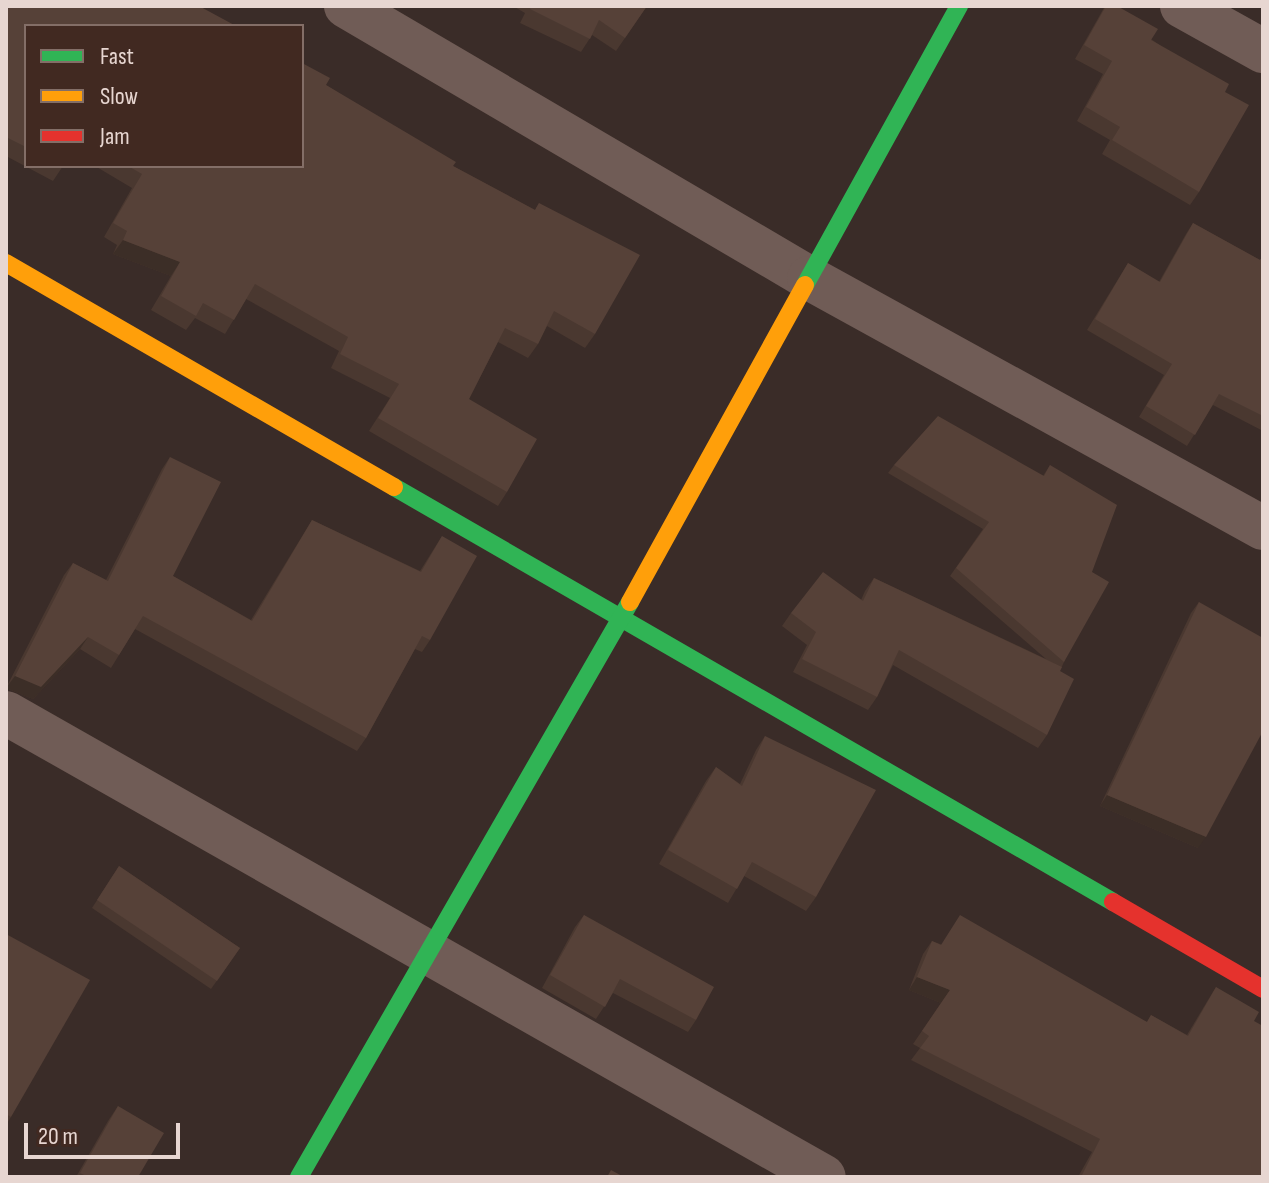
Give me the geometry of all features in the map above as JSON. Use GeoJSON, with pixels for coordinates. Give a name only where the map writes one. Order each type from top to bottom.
{"type":"FeatureCollection","features":[{"type":"Feature","properties":{"kind":"street"},"geometry":{"type":"LineString","coordinates":[[346,6],[809,278],[1263,528]]}},
{"type":"Feature","properties":{"kind":"street"},"geometry":{"type":"LineString","coordinates":[[299,1177],[428,948],[622,616],[959,6]]}},
{"type":"Feature","properties":{"kind":"street"},"geometry":{"type":"LineString","coordinates":[[1182,6],[1263,51]]}},
{"type":"Feature","properties":{"kind":"street"},"geometry":{"type":"LineString","coordinates":[[6,263],[622,616],[1263,989]]}},
{"type":"Feature","properties":{"kind":"street"},"geometry":{"type":"LineString","coordinates":[[6,713],[428,948],[824,1177]]}},
{"type":"Feature","properties":{"kind":"building"},"geometry":{"type":"Polygon","coordinates":[[[6,6],[199,6],[232,24],[24,24],[24,146],[6,137],[6,6]]]}},
{"type":"Feature","properties":{"kind":"building"},"geometry":{"type":"Polygon","coordinates":[[[531,6],[647,6],[625,38],[599,20],[590,39],[530,9],[531,6]]]}},
{"type":"Feature","properties":{"kind":"building"},"geometry":{"type":"Polygon","coordinates":[[[1106,6],[1117,6],[1158,29],[1151,40],[1229,84],[1225,92],[1249,105],[1199,192],[1112,140],[1120,127],[1086,107],[1112,61],[1084,45],[1106,6]]]}},
{"type":"Feature","properties":{"kind":"building"},"geometry":{"type":"Polygon","coordinates":[[[304,64],[330,78],[326,85],[456,162],[453,166],[535,210],[539,203],[640,255],[595,334],[554,311],[538,344],[505,328],[469,399],[537,439],[507,492],[378,418],[399,384],[340,354],[348,337],[255,284],[234,320],[203,303],[196,316],[161,296],[180,262],[123,240],[127,231],[113,223],[142,174],[132,168],[304,168],[304,64]]]}},
{"type":"Feature","properties":{"kind":"building"},"geometry":{"type":"Polygon","coordinates":[[[1193,223],[1260,260],[1263,256],[1263,416],[1219,394],[1195,435],[1146,406],[1172,364],[1095,319],[1128,263],[1160,282],[1193,223]]]}},
{"type":"Feature","properties":{"kind":"building"},"geometry":{"type":"Polygon","coordinates":[[[938,416],[1044,476],[1050,465],[1117,505],[1092,572],[1109,582],[1064,662],[956,568],[989,522],[894,465],[938,416]]]}},
{"type":"Feature","properties":{"kind":"building"},"geometry":{"type":"Polygon","coordinates":[[[170,457],[221,482],[173,576],[252,621],[312,520],[421,572],[442,536],[477,556],[430,640],[422,636],[366,738],[143,616],[119,655],[88,637],[41,687],[15,676],[73,563],[108,581],[170,457]]]}},
{"type":"Feature","properties":{"kind":"building"},"geometry":{"type":"Polygon","coordinates":[[[823,572],[863,601],[874,578],[1062,667],[1060,671],[1074,679],[1047,735],[899,650],[877,697],[802,659],[816,632],[791,613],[823,572]]]}},
{"type":"Feature","properties":{"kind":"building"},"geometry":{"type":"Polygon","coordinates":[[[1199,602],[1263,638],[1263,731],[1206,837],[1107,795],[1199,602]]]}},
{"type":"Feature","properties":{"kind":"building"},"geometry":{"type":"Polygon","coordinates":[[[765,736],[876,790],[816,897],[752,862],[737,889],[668,850],[716,767],[742,786],[765,736]]]}},
{"type":"Feature","properties":{"kind":"building"},"geometry":{"type":"Polygon","coordinates":[[[119,866],[240,948],[217,981],[97,900],[119,866]]]}},
{"type":"Feature","properties":{"kind":"building"},"geometry":{"type":"Polygon","coordinates":[[[584,915],[714,987],[696,1020],[620,979],[605,1007],[550,975],[584,915]]]}},
{"type":"Feature","properties":{"kind":"building"},"geometry":{"type":"Polygon","coordinates":[[[960,915],[1147,1022],[1151,1015],[1188,1036],[1216,987],[1259,1012],[1254,1021],[1263,1026],[1263,1177],[1081,1177],[1100,1139],[920,1048],[929,1036],[922,1031],[950,990],[917,977],[932,941],[941,945],[960,915]]]}},
{"type":"Feature","properties":{"kind":"building"},"geometry":{"type":"Polygon","coordinates":[[[6,934],[90,980],[11,1117],[6,1114],[6,934]]]}},
{"type":"Feature","properties":{"kind":"building"},"geometry":{"type":"Polygon","coordinates":[[[118,1106],[164,1133],[138,1177],[88,1177],[80,1173],[118,1106]]]}},
{"type":"Feature","properties":{"kind":"building"},"geometry":{"type":"Polygon","coordinates":[[[611,1170],[624,1177],[607,1177],[611,1170]]]}},
{"type":"Feature","properties":{"kind":"traffic: fast"},"geometry":{"type":"LineString","coordinates":[[805,285],[959,6]]}},
{"type":"Feature","properties":{"kind":"traffic: fast"},"geometry":{"type":"LineString","coordinates":[[394,487],[1113,902]]}},
{"type":"Feature","properties":{"kind":"traffic: fast"},"geometry":{"type":"LineString","coordinates":[[299,1177],[630,602]]}},
{"type":"Feature","properties":{"kind":"traffic: slow"},"geometry":{"type":"LineString","coordinates":[[6,263],[394,487]]}},
{"type":"Feature","properties":{"kind":"traffic: slow"},"geometry":{"type":"LineString","coordinates":[[630,602],[805,285]]}},
{"type":"Feature","properties":{"kind":"traffic: jam"},"geometry":{"type":"LineString","coordinates":[[1113,902],[1263,989]]}}]}
